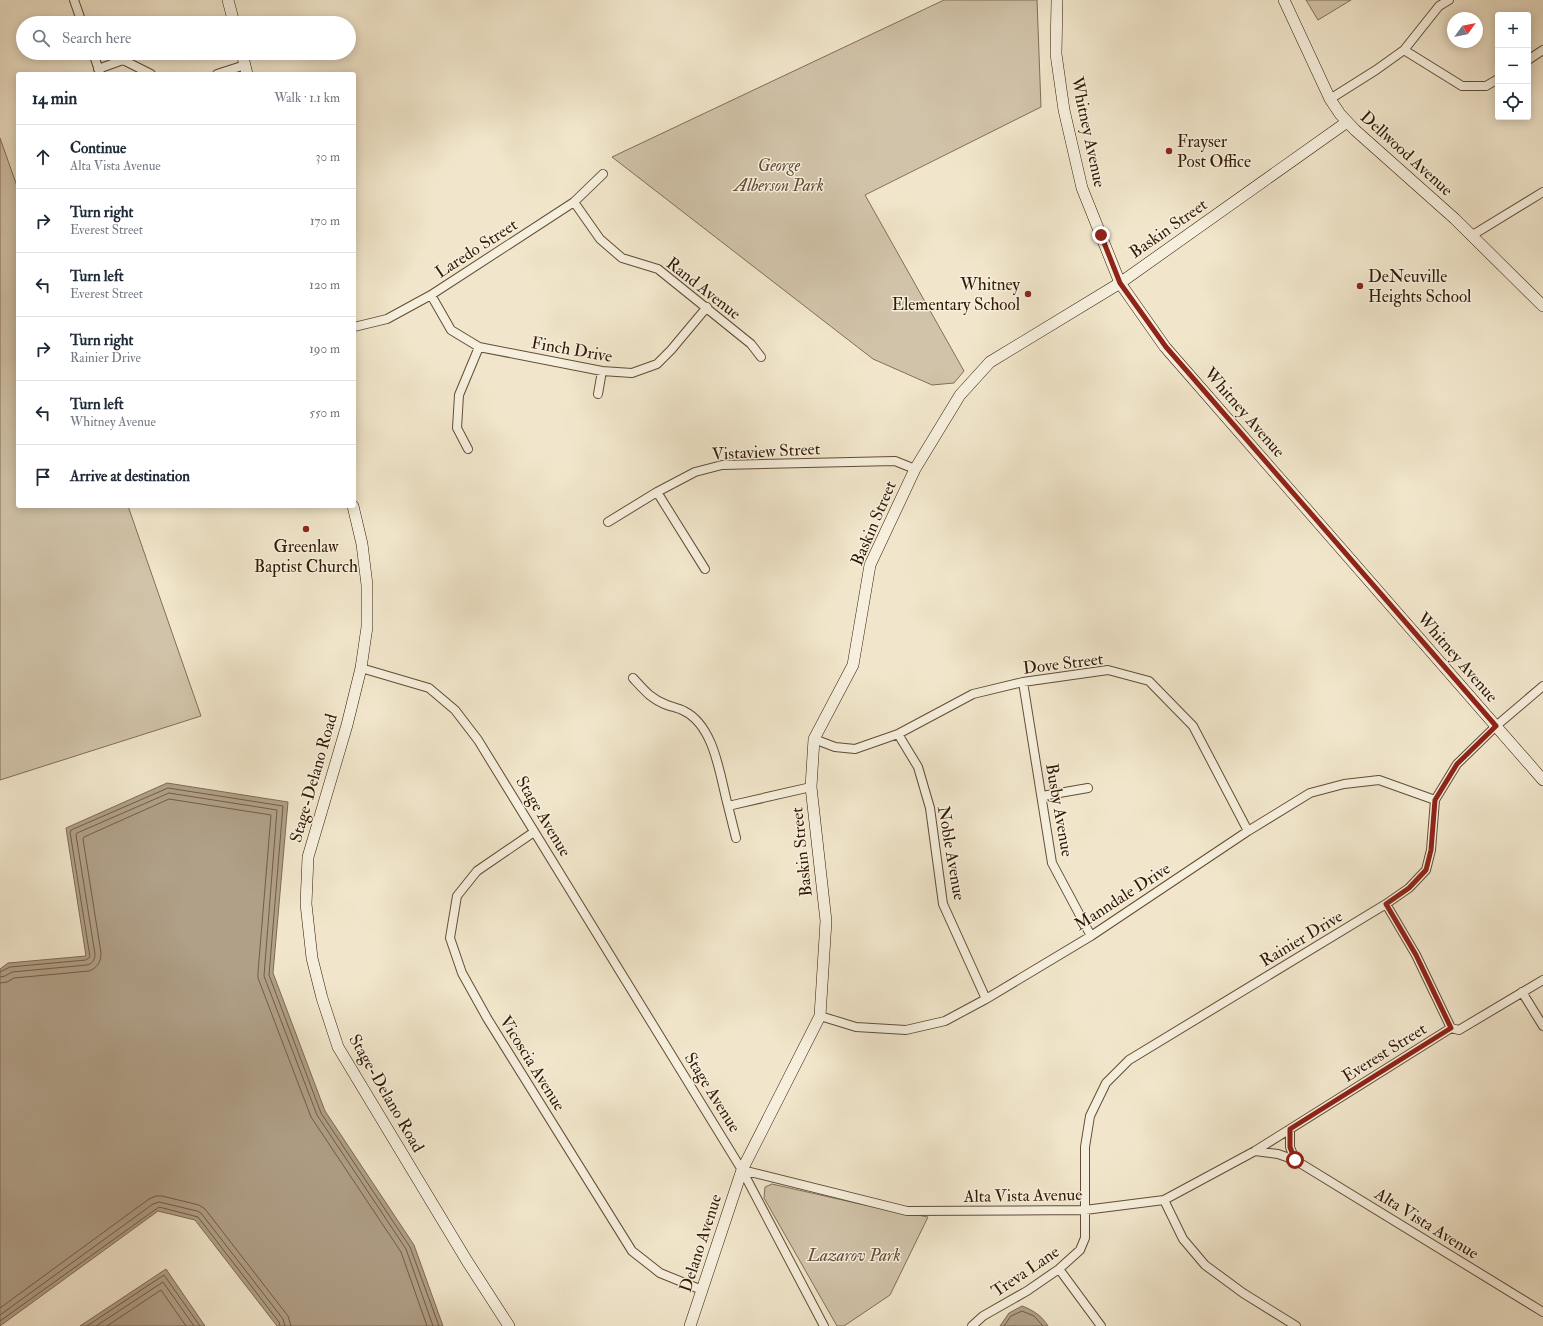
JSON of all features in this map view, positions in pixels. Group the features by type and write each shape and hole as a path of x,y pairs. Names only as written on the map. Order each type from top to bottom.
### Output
{"street":[{"path":"74,0 80,16"},
{"path":"228,0 232,16"},
{"name":"Whitney Avenue","path":"1057,0 1056,54 1064,110 1082,188 1120,283 1166,347 1543,780"},
{"name":"Dellwood Avenue","path":"1284,0 1330,98 1347,122 1455,219 1543,306"},
{"path":"1330,98 1376,70 1404,50 1439,6 1449,0"},
{"path":"1404,50 1462,86 1486,86 1495,81"},
{"path":"1531,58 1543,50"},
{"path":"95,60 99,72 123,60 147,72"},
{"path":"229,72 246,69"},
{"name":"Baskin Street","path":"742,1170 820,1016 826,921 811,787 814,739 853,665 870,565 915,469 960,395 990,362 1120,283 1347,122"},
{"name":"Laredo Street","path":"356,327 387,319 431,295 574,202 603,174"},
{"path":"1471,236 1543,192"},
{"name":"Rand Avenue","path":"574,202 600,239 622,258 658,269 751,344 761,357"},
{"name":"Finch Drive","path":"431,295 451,330 479,347 602,371 632,372 657,364 672,350 707,307"},
{"path":"468,449 457,428 459,395 479,347"},
{"path":"598,394 602,371"},
{"name":"Vistaview Street","path":"608,522 657,492 695,472 722,466 895,461 915,469"},
{"path":"657,492 705,570"},
{"path":"353,508 362,544 367,585 367,627 361,668"},
{"name":"Stage Avenue","path":"361,668 429,688 455,710 478,740 742,1170 824,1326"},
{"name":"Stage-Delano Road","path":"361,668 347,725 308,857 306,904 312,958 322,998 338,1047 463,1254 509,1326"},
{"name":"Dove Street","path":"814,739 834,747 855,749 898,734 973,694 1023,682 1108,670 1149,681 1192,726 1248,831"},
{"path":"633,678 648,695 666,705 685,711 701,724 711,743 736,838"},
{"name":"Busby Avenue","path":"1023,682 1052,863 1091,936"},
{"name":"Rainier Drive","path":"1085,1210 1085,1147 1090,1116 1106,1083 1129,1060 1386,904 1409,888 1426,870 1431,850 1435,800 1457,764 1496,726 1543,686"},
{"name":"Noble Avenue","path":"898,734 918,767 930,808 943,904 986,999"},
{"name":"Manndale Drive","path":"820,1016 856,1027 906,1030 944,1021 986,999 1091,936 1248,831 1310,793 1344,784 1379,780 1435,800"},
{"path":"728,806 811,787"},
{"path":"1042,796 1088,788"},
{"name":"Vicoscia Avenue","path":"534,832 477,871 457,896 450,938 462,973 487,1018 632,1251 660,1273 702,1290"},
{"name":"Everest Street","path":"1255,1151 1451,1028 1416,955 1386,904"},
{"path":"1451,1028 1458,1030 1543,980"},
{"path":"1522,992 1543,1026"},
{"path":"1290,1129 1290,1147 1295,1160"},
{"name":"Alta Vista Avenue","path":"742,1170 907,1211 1085,1210 1164,1200 1255,1151 1278,1154 1295,1160 1543,1312"},
{"name":"Delano Avenue","path":"690,1326 742,1170"},
{"path":"1164,1200 1183,1239 1205,1265 1243,1293 1296,1326"},
{"name":"Treva Lane","path":"972,1326 983,1316 1027,1291 1059,1269 1080,1250 1085,1238 1085,1210"},
{"path":"1059,1269 1101,1326"}],"green space":[{"name":"George Alberson Park","path":"944,0 1037,0 1041,107 865,195 964,371 954,383 932,385 873,359 612,157"},
{"path":"1306,0 1351,0 1318,20"},
{"path":"0,138 16,183 16,508 129,508 201,716 0,780"},
{"name":"Lazarov Park","path":"772,1184 860,1204 928,1217 890,1295 844,1326 837,1326 764,1198 765,1187"}],"water":[{"path":"167,783 288,802 273,973 325,1111 414,1245 443,1326 277,1326 195,1220 158,1211 0,1326 0,969 8,963 86,956 66,828"},
{"path":"166,1269 205,1326 80,1326"},
{"path":"1022,1306 1037,1314 1048,1326 1000,1326 1009,1313"}],"place":[{"name":"Frayser Post Office","path":"1169,151"},
{"name":"DeNeuville Heights School","path":"1360,286"},
{"name":"Whitney Elementary School","path":"1028,294"},
{"name":"Greenlaw Baptist Church","path":"306,529"}],"route":[{"path":"1101,235 1120,283 1166,347 1496,726 1457,764 1435,800 1431,850 1426,870 1409,888 1386,904 1416,955 1451,1028 1290,1129 1290,1147 1295,1160"}]}
